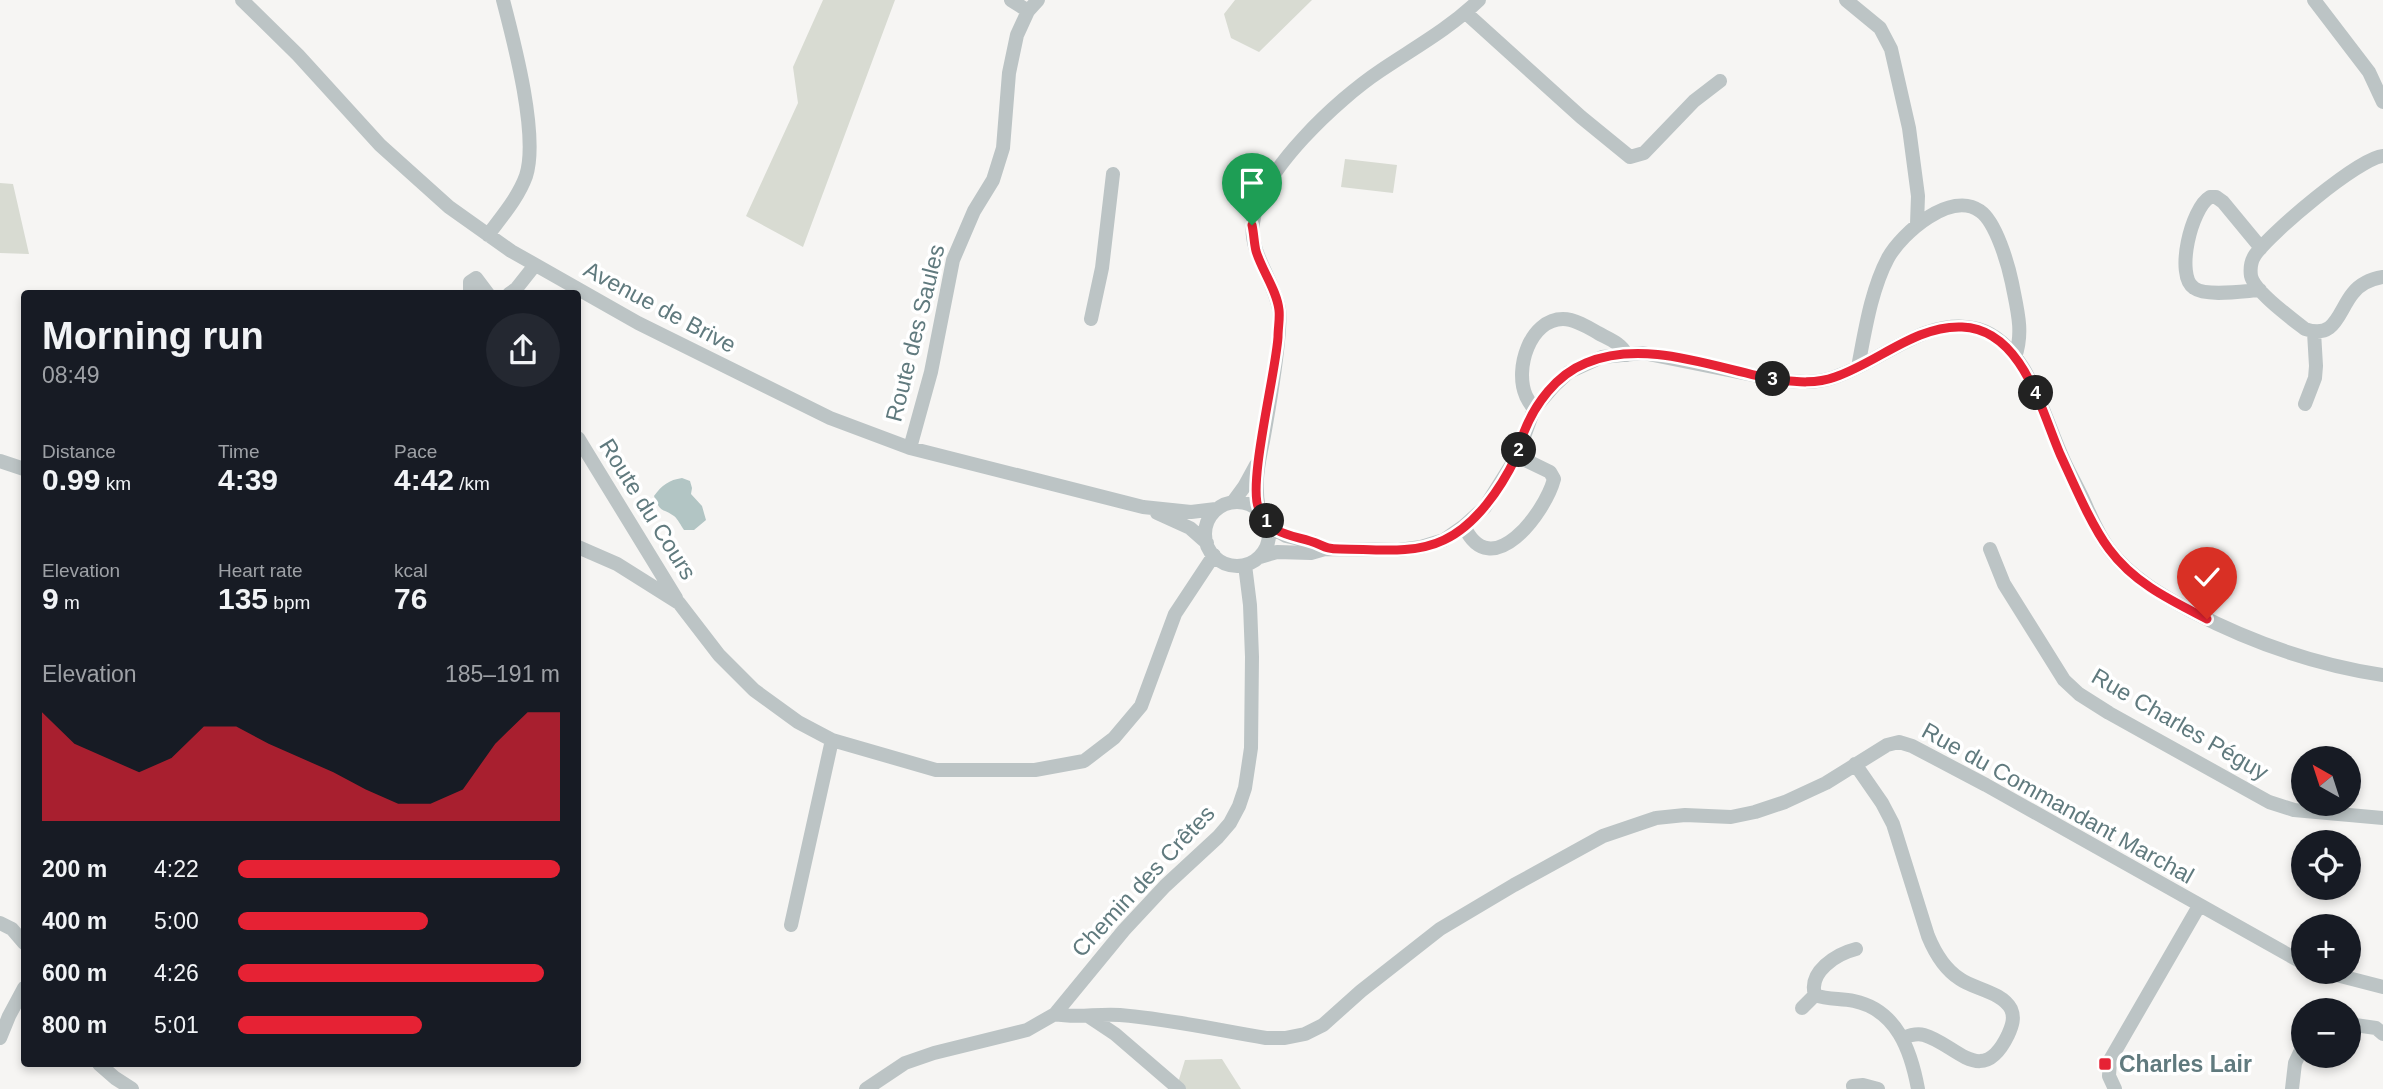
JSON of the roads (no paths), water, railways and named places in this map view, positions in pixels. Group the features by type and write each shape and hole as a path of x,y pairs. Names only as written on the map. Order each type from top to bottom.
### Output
{"street":[{"name":"Avenue de Brive","path":"242,0 298,55 380,145 449,207 535,265 579,290"},
{"path":"488,234 514,201 526,175 531,141 503,0"},
{"name":"Route des Saules","path":"910,448 931,372 954,260 974,211 993,180 1003,148 1009,73 1017,35 1033,6 1011,0"},
{"path":"1325,549 1313,542 1286,536 1269,526 1259,509 1256,496 1258,461 1273,377 1279,309 1256,250 1252,225 1258,202 1274,172 1289,153 1351,93 1378,72 1422,45 1466,13 1479,0"},
{"path":"1846,0 1880,28 1891,49 1909,128 1918,196 1917,224"},
{"path":"2314,0 2369,72 2383,102"},
{"path":"1466,13 1581,117 1630,157 1644,153 1694,101 1720,81"},
{"path":"2383,156 2370,159 2313,200 2260,248 2251,267 2253,282 2260,290 2297,323 2314,332 2331,327 2359,287 2383,277"},
{"path":"1091,319 1102,268 1113,174"},
{"path":"2260,248 2216,197 2200,206 2190,230 2185,255 2188,280 2190,286 2196,290 2260,290"},
{"path":"1858,367 1879,279 1895,247 1917,224 1947,208 1964,206 1978,208 1988,217 2010,272 2020,342 2015,357"},
{"path":"515,290 535,265"},
{"path":"470,290 470,282 476,278 485,290"},
{"name":"Avenue de Brive","path":"581,291 638,323 830,418 910,448 1143,507"},
{"path":"1534,410 1525,394 1522,375 1524,356 1542,327 1553,320 1566,319 1584,326 1623,346 1627,355"},
{"path":"1143,507 1190,528 1223,562 1234,566 1245,565 1260,556 1277,552 1311,553 1325,549 1399,550 1421,547 1444,540 1485,507 1517,456 1534,410 1569,372 1602,357 1643,353 1800,383 1836,377 1928,332 1962,327 1980,330 1999,341 2015,357 2030,380 2091,518 2108,547 2137,579 2154,591 2239,636 2318,662 2383,675"},
{"path":"2305,404 2315,378 2314,332"},
{"name":"Route du Cours","path":"581,443 679,603 719,655 754,690 798,722 832,740 936,770 1035,769 1084,761 1114,738 1141,706 1175,614 1210,550"},
{"path":"1464,526 1469,538 1477,546 1494,550 1512,542 1523,531 1550,493 1554,479 1550,471 1517,456"},
{"path":"0,461 21,468"},
{"path":"1233,502 1258,461"},
{"path":"1143,507 1191,512 1216,509 1233,502 1247,502 1259,509"},
{"path":"1210,550 1205,531 1216,509"},
{"path":"1260,556 1269,542 1269,526"},
{"name":"Route du Cours","path":"581,548 617,564 679,603"},
{"name":"Rue Charles Péguy","path":"1990,549 2004,584 2037,638 2064,680 2079,694 2269,802 2294,810 2383,818"},
{"name":"Chemin des Crêtes","path":"866,1089 905,1063 1027,1030 1055,1014 1148,904 1230,823 1245,788 1251,748 1252,657 1245,565"},
{"path":"791,925 832,740"},
{"name":"Rue du Commandant Marchal","path":"1055,1014 1073,1018 1116,1015 1142,1017 1266,1038 1305,1034 1323,1025 1361,991 1440,929 1603,836 1656,818 1685,815 1731,817 1755,812 1826,783 1887,745 1899,743 1986,785 2291,956"},
{"path":"1855,764 1893,824 1935,953 1960,980 2007,1003 2012,1012 2013,1023 2004,1043 1992,1057 1982,1062 1960,1057 1926,1036 1915,1034 1903,1038"},
{"path":"2115,1089 2109,1076 2110,1060 2199,906"},
{"path":"0,923 12,929 21,940"},
{"path":"1815,995 1814,979 1820,972 1837,957 1856,949"},
{"path":"2361,981 2383,987"},
{"path":"0,1038 21,994"},
{"path":"1815,995 1856,1001 1892,1022 1903,1038 1913,1062 1918,1089"},
{"path":"1802,1008 1815,995"},
{"path":"1088,1016 1122,1040 1179,1089"},
{"path":"2361,1026 2376,1028 2383,1034"},
{"path":"103,1067 132,1089"},
{"path":"2292,1089 2294,1068"},
{"path":"1853,1086 1863,1085 1878,1089"}],"place":[{"name":"Charles Lair","path":"2105,1064"}]}
